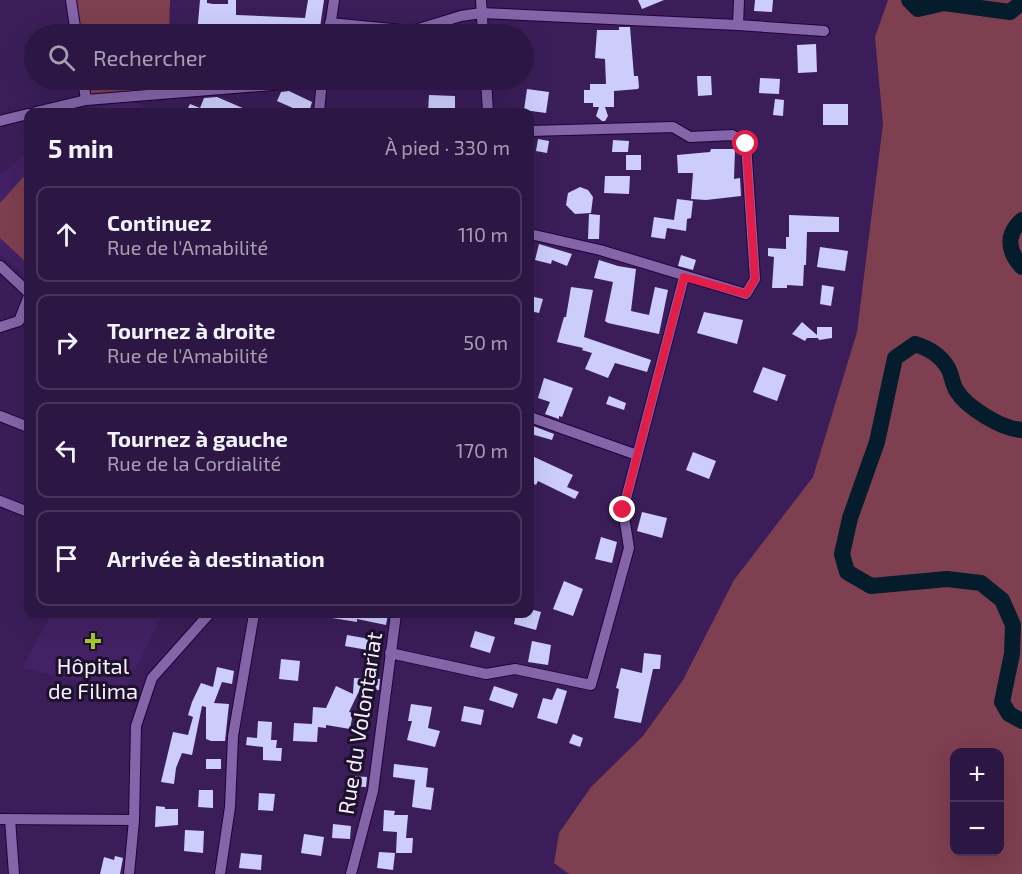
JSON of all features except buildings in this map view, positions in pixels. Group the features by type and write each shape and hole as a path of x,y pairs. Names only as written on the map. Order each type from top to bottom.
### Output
{"street":[{"path":"71,0 75,24"},
{"path":"330,24 334,0"},
{"path":"481,0 483,24"},
{"path":"738,25 739,0"},
{"path":"435,24 461,16 482,13 824,31"},
{"path":"84,90 86,100"},
{"path":"53,108 86,100 204,90"},
{"path":"319,108 321,90"},
{"path":"487,90 488,108"},
{"path":"0,121 24,115"},
{"path":"534,131 673,127 690,137 732,135 746,144 755,279 746,294 600,250 534,235"},
{"path":"0,266 24,288"},
{"path":"390,653 486,674 515,669 591,685 629,548 623,510 684,277"},
{"path":"0,327 19,321 24,308"},
{"path":"0,416 24,425"},
{"path":"534,418 637,455"},
{"path":"0,501 24,510"},
{"path":"129,874 134,820 136,726 152,678 205,618"},
{"path":"220,874 230,807 233,736 253,618"},
{"name":"Rue du Volontariat","path":"351,874 373,791 395,618"},
{"path":"14,874 5,819 134,820"}],"shaded area":[{"path":"71,0 170,0 169,24 75,24"},
{"path":"888,0 1022,0 1022,874 569,874 554,863 559,833 591,787 643,736 683,680 734,580 813,477 857,332 883,124 875,37"},
{"path":"84,90 167,90 167,94 86,100"},
{"path":"130,100 147,108 94,108"},
{"path":"24,155 24,275 0,254 0,175"},
{"path":"24,176 24,260 0,238 0,203"},
{"name":"Hôpital de Filima","path":"49,618 161,618 124,692 22,668"}],"waterway":[{"path":"909,0 918,9 944,3 1010,12 1022,2"},
{"path":"1022,220 1013,231 1010,243 1013,255 1022,267"},
{"path":"1022,430 995,422 968,404 956,390 942,360 929,350 915,344 895,358 877,442 850,518 842,554 847,572 871,586 947,579 981,583 1002,600 1013,625 1012,654 1002,702 1009,714 1022,721"}],"place":[{"name":"Hôpital de Filima","path":"93,641"}],"route":[{"path":"623,510 684,277 746,294 755,279 746,144"}]}
